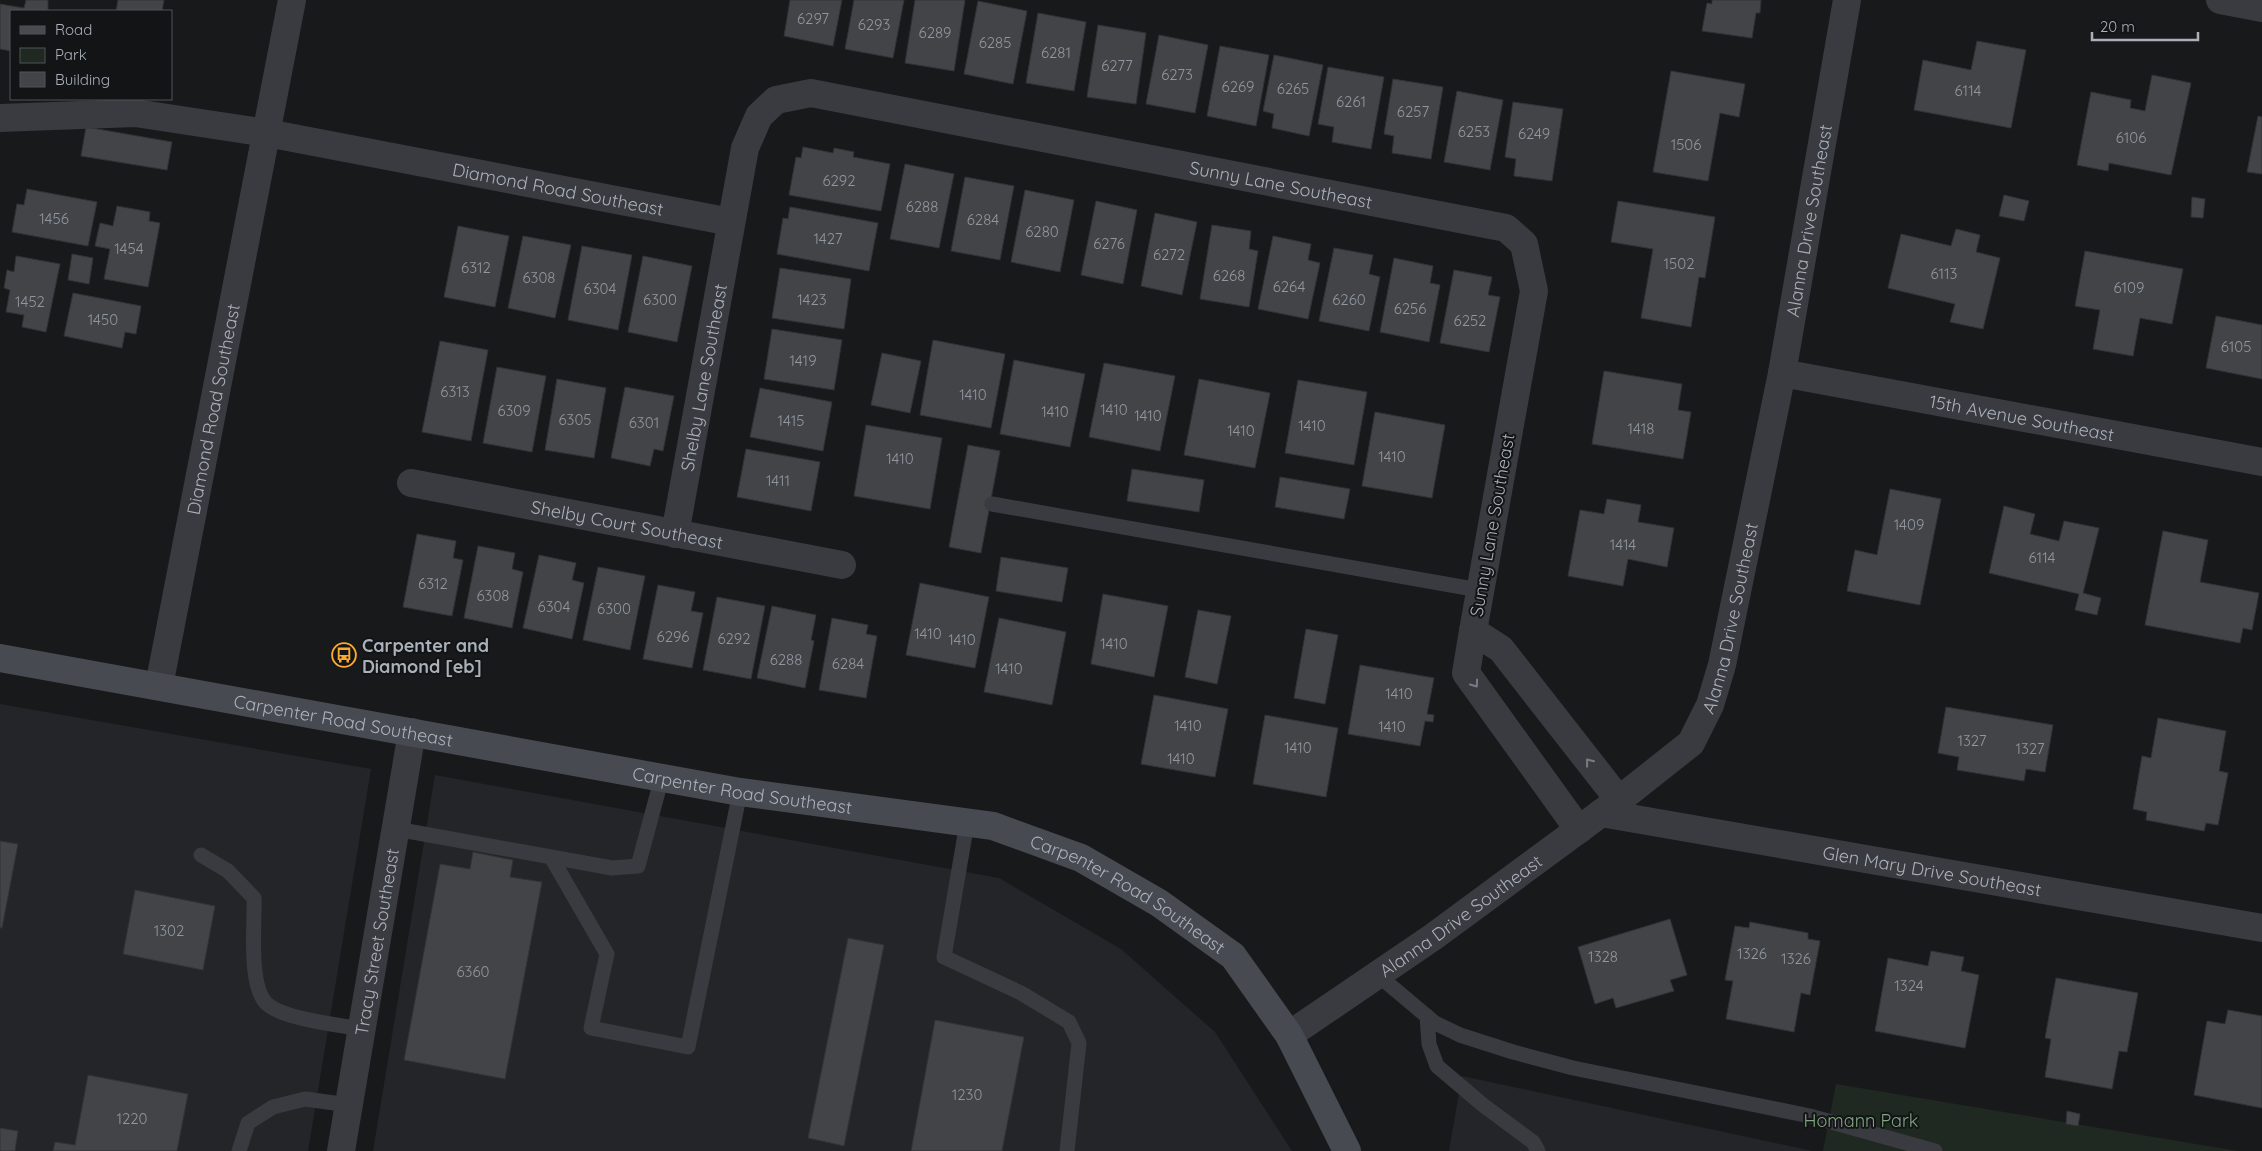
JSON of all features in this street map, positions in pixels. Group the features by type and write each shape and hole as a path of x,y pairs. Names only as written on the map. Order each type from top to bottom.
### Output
{"street":[{"name":"Diamond Road Southeast","path":"159,686 292,0"},
{"name":"Alanna Drive Southeast","path":"1289,1035 1379,976 1610,807 1691,743 1710,705 1722,665 1782,373 1847,0"},
{"path":"2220,0 2262,8"},
{"name":"Sunny Lane Southeast","path":"731,222 746,148 759,116 776,100 811,93 1506,228 1524,244 1534,291 1479,590 1466,672 1579,830"},
{"name":"Diamond Road Southeast","path":"0,118 135,113 267,132 731,222"},
{"name":"Shelby Lane Southeast","path":"675,534 731,222"},
{"name":"15th Avenue Southeast","path":"1782,373 2262,462"},
{"name":"Shelby Court Southeast","path":"411,483 842,566"},
{"name":"Sunny Lane Southeast","path":"1473,631 1501,649 1610,807"},
{"name":"Carpenter Road Southeast","path":"0,658 740,792 993,826 1081,858 1159,903 1233,956 1289,1035 1347,1151"},
{"name":"Tracy Street Southeast","path":"341,1151 412,732"},
{"name":"Glen Mary Drive Southeast","path":"1610,807 2262,928"}],"lane":[{"path":"992,504 1479,590"},
{"path":"396,828 612,868 638,866 662,777"},
{"path":"551,856 607,954 591,1028 688,1047 740,792"},
{"path":"967,823 944,957 1021,993 1068,1022 1079,1043 1067,1151"},
{"path":"201,855 228,871 254,898 256,982 266,1003 289,1015 361,1029"},
{"path":"1379,976 1435,1023 1460,1035 1547,1061 1810,1116 1935,1151"},
{"path":"1427,1016 1429,1044 1437,1066 1533,1142 1538,1151"},
{"path":"239,1151 248,1123 273,1107 305,1099 349,1105"}],"shaded area":[{"path":"0,704 371,769 308,1151 0,1151"},
{"path":"435,775 999,878 1121,949 1215,1032 1292,1151 373,1151"},
{"path":"1462,1076 1813,1151 1449,1151"}],"green space":[{"name":"Homann Park","path":"1836,1084 2238,1151 1823,1151"}],"building":[{"path":"26,0 48,0 48,10 10,10 10,51 0,49 0,4 24,8"},
{"path":"118,0 164,0 162,10 116,10"},
{"path":"790,0 842,0 833,46 784,36"},
{"path":"854,0 904,0 893,58 845,49"},
{"path":"915,0 965,0 954,71 905,63"},
{"path":"1712,0 1761,0 1760,13 1756,13 1752,38 1702,31 1707,3 1712,4"},
{"path":"978,1 1027,11 1013,84 964,74"},
{"path":"1038,13 1086,22 1074,91 1026,83"},
{"path":"1098,25 1146,33 1136,104 1087,97"},
{"path":"1159,35 1208,45 1195,113 1146,104"},
{"path":"1977,41 2026,50 2011,128 1914,110 1923,60 1971,70"},
{"path":"1220,46 1269,55 1256,126 1207,116"},
{"path":"1274,55 1323,65 1309,136 1272,128 1274,114 1263,111"},
{"path":"1328,67 1384,77 1371,149 1332,142 1334,127 1318,124"},
{"path":"1671,71 1745,84 1739,117 1720,113 1708,181 1653,172"},
{"path":"2152,75 2191,83 2171,175 2109,163 2108,171 2077,165 2091,92 2131,100 2130,108 2145,111"},
{"path":"1393,79 1443,87 1431,159 1392,153 1394,136 1384,134"},
{"path":"1457,91 1503,100 1490,170 1444,162"},
{"path":"1513,102 1563,109 1552,181 1514,176 1516,159 1505,157"},
{"path":"2258,116 2262,117 2262,174 2247,172"},
{"path":"86,127 172,142 167,170 81,156"},
{"path":"803,147 833,153 834,148 854,152 853,157 890,164 881,211 789,195 796,157 801,158"},
{"path":"905,164 954,174 939,248 890,239"},
{"path":"965,177 1014,186 1000,260 951,251"},
{"path":"27,189 97,202 88,246 12,232 17,204 24,205"},
{"path":"1025,190 1074,200 1060,272 1011,262"},
{"path":"2004,195 2029,201 2024,221 1999,216"},
{"path":"2192,197 2205,199 2203,218 2191,217"},
{"path":"1096,201 1137,210 1123,284 1081,275"},
{"path":"1618,201 1715,217 1705,278 1699,277 1691,327 1641,318 1653,249 1611,242"},
{"path":"117,206 150,212 149,221 160,223 148,287 104,279 110,249 95,246 100,223 113,226"},
{"path":"790,207 878,223 869,271 777,254 783,218 788,219"},
{"path":"1155,213 1197,222 1182,295 1141,286"},
{"path":"1212,225 1251,231 1249,249 1258,251 1249,307 1200,299"},
{"path":"458,226 509,236 495,307 444,297"},
{"path":"1956,229 1980,235 1976,252 2000,258 1983,329 1950,322 1955,304 1888,288 1901,234 1951,246"},
{"path":"523,236 571,245 555,318 508,308"},
{"path":"1273,236 1311,244 1308,260 1320,263 1308,319 1258,309"},
{"path":"582,246 632,255 618,330 568,320"},
{"path":"1334,248 1373,255 1369,274 1380,277 1369,331 1319,321"},
{"path":"2085,251 2183,269 2172,324 2140,318 2133,356 2093,349 2100,310 2075,306"},
{"path":"72,254 93,258 89,284 68,280"},
{"path":"16,256 60,264 46,332 22,327 24,315 6,312 10,290 4,288 7,270 14,272"},
{"path":"643,256 692,266 677,342 628,332"},
{"path":"1394,258 1433,266 1430,283 1440,285 1429,342 1380,332"},
{"path":"780,268 851,279 844,329 772,318"},
{"path":"1454,270 1492,277 1488,295 1500,297 1489,352 1440,343"},
{"path":"73,293 141,306 136,334 125,332 122,348 64,336"},
{"path":"2216,316 2262,325 2262,379 2206,368"},
{"path":"772,329 842,340 834,390 764,379"},
{"path":"933,340 1005,354 991,428 920,415"},
{"path":"440,341 488,350 471,441 422,432"},
{"path":"882,353 921,361 910,413 871,405"},
{"path":"1014,360 1085,374 1070,447 1000,434"},
{"path":"1104,363 1175,376 1160,451 1089,437"},
{"path":"497,367 546,376 532,452 483,443"},
{"path":"1604,371 1682,384 1678,410 1691,412 1683,459 1592,444"},
{"path":"557,379 606,388 594,458 545,450"},
{"path":"1199,379 1270,393 1255,468 1184,455"},
{"path":"1298,380 1367,392 1354,465 1285,453"},
{"path":"625,387 674,396 663,451 654,449 650,466 611,458"},
{"path":"760,388 832,402 823,451 750,437"},
{"path":"1375,412 1445,425 1432,498 1362,486"},
{"path":"866,425 942,438 930,509 854,496"},
{"path":"968,445 1000,451 981,553 949,547"},
{"path":"746,449 820,462 811,511 737,497"},
{"path":"1132,469 1204,480 1199,512 1127,501"},
{"path":"1280,477 1350,489 1344,519 1275,507"},
{"path":"1890,489 1941,499 1920,605 1847,591 1855,550 1877,555"},
{"path":"1607,499 1641,505 1638,522 1674,528 1667,567 1628,559 1623,586 1568,576 1580,510 1604,514"},
{"path":"2004,506 2035,514 2030,534 2059,541 2064,521 2099,528 2083,593 2101,598 2097,615 2075,610 2079,594 1989,573"},
{"path":"2163,531 2208,540 2200,582 2259,593 2252,630 2243,628 2240,643 2145,625"},
{"path":"417,534 456,541 453,558 463,560 452,616 403,607"},
{"path":"478,546 515,553 512,569 523,572 512,628 464,618"},
{"path":"539,555 576,563 572,580 584,583 572,639 523,628"},
{"path":"1001,557 1068,568 1062,602 996,591"},
{"path":"598,567 645,576 630,650 583,640"},
{"path":"920,583 989,597 975,668 906,655"},
{"path":"658,585 695,592 691,611 703,613 692,668 643,659"},
{"path":"1103,594 1168,606 1154,677 1091,664"},
{"path":"717,597 765,606 751,679 703,670"},
{"path":"772,606 816,615 811,640 814,641 805,688 757,678"},
{"path":"1198,610 1231,616 1217,684 1185,677"},
{"path":"832,618 868,625 866,634 877,636 866,698 819,690"},
{"path":"999,618 1066,632 1052,705 984,692"},
{"path":"1306,629 1338,635 1325,704 1294,698"},
{"path":"1360,665 1434,678 1427,714 1434,715 1433,722 1425,721 1420,746 1348,734"},
{"path":"1154,695 1228,709 1215,777 1141,764"},
{"path":"1946,707 2053,725 2045,772 2026,769 2024,781 1957,770 1959,757 1938,753"},
{"path":"1265,715 1338,728 1326,797 1253,784"},
{"path":"2158,718 2226,731 2219,771 2228,773 2218,825 2206,823 2204,831 2146,820 2147,812 2133,809 2142,756 2151,758"},
{"path":"0,841 18,844 2,928 0,928"},
{"path":"473,852 513,860 510,877 542,882 505,1079 404,1060 440,864 470,869"},
{"path":"135,890 215,906 203,970 123,954"},
{"path":"1670,919 1687,975 1670,980 1674,991 1616,1008 1613,998 1595,1004 1578,947"},
{"path":"1750,922 1808,933 1808,939 1820,941 1810,995 1801,993 1794,1032 1726,1019 1733,981 1725,980 1735,926 1749,928"},
{"path":"848,938 884,945 844,1146 808,1138"},
{"path":"1931,951 1964,957 1961,971 1979,975 1965,1048 1875,1031 1888,958 1928,966"},
{"path":"2056,978 2138,993 2127,1052 2119,1051 2112,1089 2045,1077 2051,1039 2045,1038"},
{"path":"2228,1010 2262,1016 2262,1108 2194,1095 2207,1021 2225,1024"},
{"path":"935,1020 1024,1037 1002,1151 911,1151"},
{"path":"88,1075 188,1094 177,1151 53,1151 55,1142 75,1145"},
{"path":"2067,1111 2080,1114 2078,1126 2066,1124"},
{"path":"0,1128 18,1131 15,1151 0,1151"}],"place":[{"name":"Carpenter and Diamond [eb]","path":"344,655"}]}
